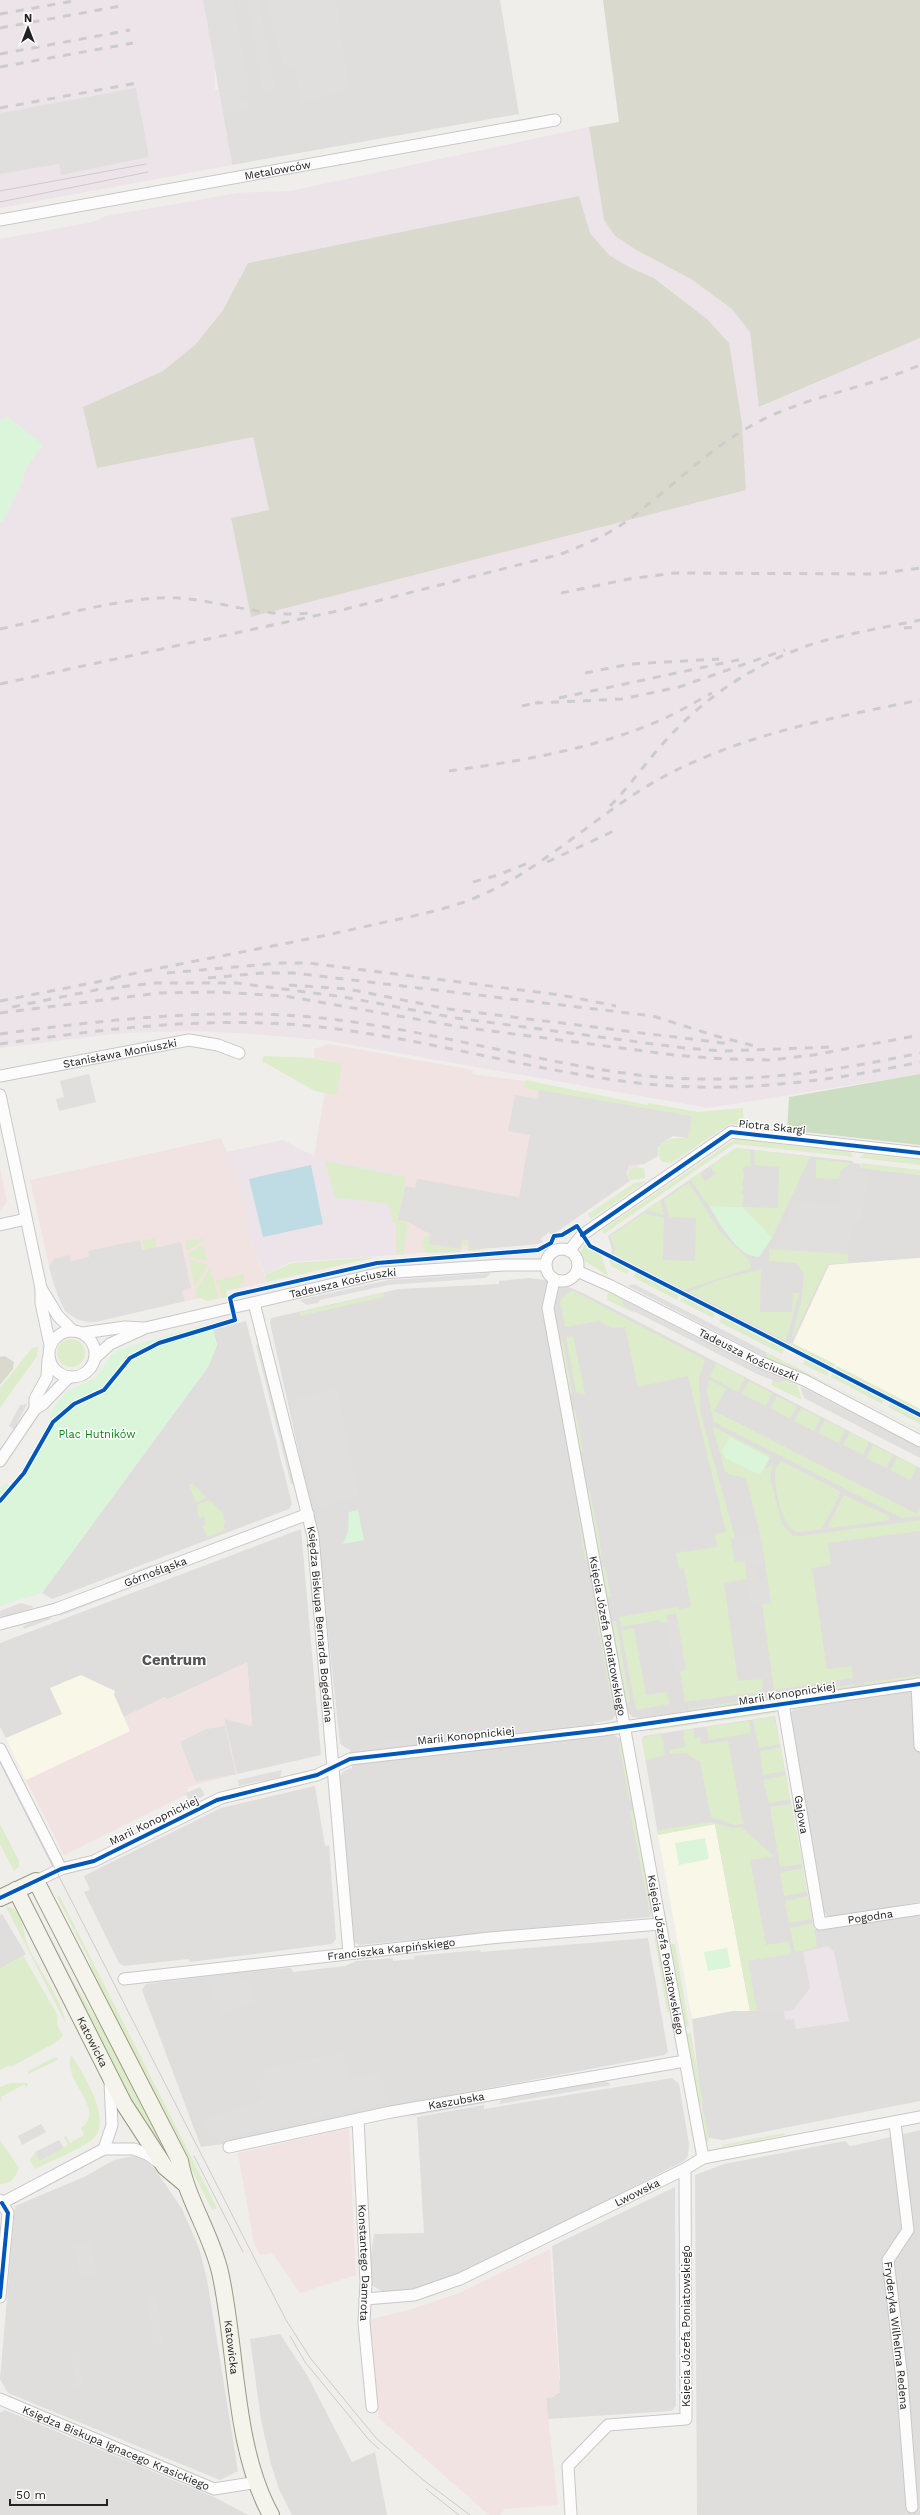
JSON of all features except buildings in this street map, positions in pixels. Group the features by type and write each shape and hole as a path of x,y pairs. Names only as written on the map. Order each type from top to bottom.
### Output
{"street":[{"name":"Metalowców","path":"0,220 555,120"},
{"name":"Stanisława Moniuszki","path":"0,1076 184,1041 208,1042 239,1053"},
{"path":"0,1095 41,1288 41,1303 50,1345 47,1376 35,1399 35,1409"},
{"name":"Piotra Skargi","path":"569,1251 582,1235 731,1132 920,1153"},
{"path":"0,1225 26,1219"},
{"path":"563,1249 569,1251 577,1259 577,1271 570,1280 554,1280 549,1276 545,1265 550,1253 563,1249"},
{"name":"Tadeusza Kościuszki","path":"95,1358 110,1344 145,1328 381,1273 504,1265 545,1265"},
{"name":"Tadeusza Kościuszki","path":"577,1271 611,1286 760,1362 804,1380 920,1441"},
{"name":"Księcia Józefa Poniatowskiego","path":"554,1280 548,1308 703,2158"},
{"path":"0,1461 35,1409 44,1404 69,1377 86,1372 95,1358 93,1345 58,1316 41,1288"},
{"name":"Księdza Biskupa Bernarda Bogedaina","path":"254,1302 308,1514 312,1536 349,1953"},
{"name":"Tadeusza Kościuszki","path":"78,1332 125,1327 145,1328"},
{"path":"50,1345 57,1336 78,1332"},
{"path":"48,1359 54,1369 69,1377"},
{"name":"Górnośląska","path":"0,1624 56,1609 308,1514"},
{"path":"919,1684 920,1746"},
{"name":"Marii Konopnickiej","path":"36,1881 61,1869 94,1861 221,1798 332,1769 350,1759 624,1727 919,1684"},
{"name":"Gajowa","path":"783,1704 820,1924"},
{"path":"0,1749 61,1869"},
{"path":"0,1898 36,1881"},
{"name":"Katowicka","path":"36,1881 180,2161 184,2183 210,2238 218,2263 244,2429 258,2482 271,2515"},
{"name":"Katowicka","path":"16,1890 128,2110 164,2167 184,2183"},
{"name":"Pogodna","path":"820,1924 920,1910"},
{"name":"Franciszka Karpińskiego","path":"124,1979 349,1953 660,1924"},
{"name":"Kaszubska","path":"229,2147 358,2119 685,2061"},
{"path":"104,2149 112,2125 109,2074"},
{"name":"Lwowska","path":"365,2299 414,2295 460,2280 685,2170 703,2158 895,2123 920,2117"},
{"name":"Konstantego Damrota","path":"358,2119 365,2299 364,2323 372,2407"},
{"name":"Fryderyka Wilhelma Redena","path":"895,2123 908,2230 888,2260 902,2379 912,2507"},
{"path":"0,2297 8,2213 1,2202 104,2149 134,2149 154,2158 164,2167"},
{"name":"Księcia Józefa Poniatowskiego","path":"571,2515 568,2466 608,2425 686,2419 685,2170"},
{"name":"Księdza Biskupa Ignacego Krasickiego","path":"0,2398 214,2489 258,2482"}],"shaded area":[{"path":"0,0 203,0 215,63 215,90 219,90 232,165 0,208"},
{"path":"203,0 500,0 519,114 232,165"},
{"path":"203,0 233,0 250,93 243,95 242,98 247,100 250,109 224,114"},
{"path":"247,0 259,0 275,90 263,92"},
{"path":"266,0 336,0 349,89 301,103 295,67 283,65"},
{"path":"603,0 920,0 920,338 759,407 750,332 732,309 691,279 638,251 615,236 604,220 589,127 619,122"},
{"path":"136,88 149,157 61,175 59,164 0,174 0,113"},
{"path":"589,127 604,220 615,236 638,251 691,279 732,309 750,332 760,407 920,338 920,1074 708,1108 330,1041 254,1034 194,1031 113,1034 0,1048 0,522 3,521 22,482 26,468 42,445 8,417 0,420 0,239 93,222 106,216 237,193 290,191","holes":["579,196 590,233 609,255 629,267 655,278 707,319 732,363 742,423 746,490 251,617 231,518 269,510 253,437 89,433 83,407 163,371 196,344 223,310 248,263"]},
{"path":"579,196 590,233 609,255 629,267 654,278 707,319 729,343 742,423 746,490 251,617 231,518 269,510 253,437 97,468 83,407 163,371 196,344 223,310 248,263"},
{"path":"329,1044 473,1070 472,1074 525,1081 524,1086 527,1089 693,1116 688,1138 674,1136 662,1142 658,1147 658,1156 630,1170 627,1175 631,1180 552,1235 549,1232 540,1239 543,1242 538,1244 395,1255 393,1222 314,1156 330,1061 314,1058 314,1049"},
{"path":"89,1074 96,1102 59,1111 56,1099 64,1097 60,1081"},
{"path":"539,1090 692,1116 688,1138 673,1136 662,1143 658,1148 658,1156 644,1164 629,1165 626,1173 630,1181 552,1235 549,1232 540,1239 543,1241 538,1244 470,1250 468,1240 462,1240 460,1249 429,1244 430,1234 408,1222 398,1220 405,1186 415,1188 417,1179 519,1197 530,1135 508,1131 515,1095 538,1099"},
{"path":"221,1138 236,1175 251,1241 267,1282 226,1291 227,1297 207,1301 200,1298 95,1322 87,1323 65,1311 53,1284 30,1180"},
{"path":"283,1140 314,1156 407,1174 393,1222 395,1255 291,1262 265,1275 251,1241 236,1175 226,1152"},
{"path":"736,1148 853,1161 852,1167 920,1175 920,1258 829,1265 793,1343 789,1346 611,1254 612,1249 608,1236"},
{"path":"852,1163 860,1164 860,1171 868,1172 861,1222 852,1221 847,1254 772,1249 795,1201 839,1204 841,1200 841,1172"},
{"path":"0,1168 7,1202 0,1210"},
{"path":"140,1240 142,1250 181,1242 191,1288 182,1291 185,1301 95,1322 78,1320 65,1311 58,1296 49,1267 54,1259 70,1255 71,1261 89,1257 88,1251"},
{"path":"920,1258 920,1409 793,1343 829,1265"},
{"path":"491,1273 485,1278 388,1285 320,1300 318,1303 307,1305 299,1300 389,1280"},
{"path":"529,1278 554,1281 585,1294 920,1468 920,1902 838,1917 827,1916 823,1910 789,1714 793,1710 812,1706 810,1693 640,1718 632,1717 628,1711 617,1713 612,1720 594,1723 596,1736 612,1734 622,1740 652,1910 650,1917 359,1945 352,1941 339,1777 344,1771 352,1768 350,1750 340,1744 318,1538 270,1323 271,1318 399,1289 499,1284 499,1281"},
{"path":"634,1284 766,1352 767,1358 628,1286"},
{"path":"621,1298 755,1367 786,1380 780,1383 757,1374 624,1306"},
{"path":"246,1321 292,1504 289,1509 52,1599 42,1593 208,1367 217,1345 213,1330"},
{"path":"260,1344 295,1483 291,1484 256,1345"},
{"path":"5,1356 14,1362 13,1369 0,1385 0,1357"},
{"path":"800,1386 920,1448 920,1458 804,1398"},
{"path":"337,1389 359,1495 317,1508 290,1399"},
{"path":"27,1404 14,1429 9,1426 20,1405"},
{"path":"301,1529 321,1755 237,1774 224,1718 252,1726 247,1663 166,1700 165,1697 124,1717 114,1695 6,1738 0,1727 0,1643"},
{"path":"760,1533 765,1563 755,1565 757,1577 767,1576 771,1603 751,1605 745,1561 735,1562 731,1539"},
{"path":"151,1565 152,1569 106,1586 105,1583"},
{"path":"115,1590 116,1594 60,1616 58,1612"},
{"path":"21,1603 34,1607 5,1619 0,1616 0,1611"},
{"path":"49,1615 51,1619 24,1629 23,1626"},
{"path":"677,1620 686,1670 675,1672 666,1622"},
{"path":"247,1662 252,1726 224,1719 237,1774 188,1787 188,1794 64,1855 26,1780 130,1731 124,1717 165,1697 167,1700"},
{"path":"81,1675 115,1691 114,1695 130,1731 26,1780 6,1738 62,1714 50,1688"},
{"path":"775,1716 814,1929 920,1913 920,2101 723,2140 715,2139 705,2137 692,2019 732,2011 750,2011 714,1824 658,1835 642,1739 644,1736"},
{"path":"225,1726 236,1774 196,1782 180,1742 206,1729"},
{"path":"565,1726 565,1732 471,1742 470,1737"},
{"path":"450,1735 447,1744 357,1754 359,1745"},
{"path":"282,1770 280,1777 239,1786 238,1780"},
{"path":"315,1786 325,1846 329,1845 336,1939 332,1944 190,1962 189,1959 124,1966 119,1963 84,1892 90,1890 84,1876 221,1808"},
{"path":"200,1787 205,1795 190,1803 186,1793"},
{"path":"715,1824 750,2011 732,2011 692,2019 658,1835"},
{"path":"2,1914 26,1954 0,1969 0,1915"},
{"path":"648,1938 668,2052 664,2055 372,2110 231,2143 201,2147 142,1990 146,1984 249,1971 291,1968 293,1972 345,1966 356,1961 393,1958 393,1961 414,1959 414,1956 480,1950 481,1952"},
{"path":"828,1946 834,1952 849,2021 796,2029 794,2019 785,2020 784,2011 793,2010 810,1988 803,1952"},
{"path":"803,1952 810,1988 793,2010 757,2011 748,1961"},
{"path":"236,1974 237,1980 248,1978 256,2001 223,2014 205,1978"},
{"path":"343,2052 349,2078 380,2072 387,2102 221,2139 212,2138 200,2120 262,2100 256,2079 265,2077 262,2069"},
{"path":"672,2078 679,2084 689,2144 688,2156 684,2161 459,2276 406,2292 385,2293 370,2284 368,2275 374,2234 424,2233 417,2117 484,2105 484,2109"},
{"path":"606,2081 611,2085 499,2104 502,2099"},
{"path":"481,2101 485,2103 413,2116 412,2113"},
{"path":"41,2124 46,2132 22,2145 18,2136"},
{"path":"349,2128 356,2275 300,2293 272,2253 260,2255 254,2244 238,2153"},
{"path":"920,2130 920,2515 697,2515 695,2175 724,2164 845,2141 850,2146"},
{"path":"59,2140 64,2148 40,2161 35,2152"},
{"path":"138,2155 155,2169 182,2209 199,2248 207,2279 238,2471 220,2480 8,2393 0,2379 15,2206 84,2177 114,2160"},
{"path":"675,2187 676,2406 671,2411 548,2419 546,2398 554,2397 560,2379 552,2246"},
{"path":"91,2241 96,2274 80,2276 75,2245"},
{"path":"550,2249 560,2393 546,2399 558,2505 505,2509 500,2515 489,2515 379,2418 368,2320 412,2309 459,2293"},
{"path":"156,2295 163,2345 154,2347 147,2296"},
{"path":"280,2334 307,2375 352,2462 375,2452 387,2515 292,2515 279,2489 271,2464 261,2420 250,2339"},
{"path":"72,2352 80,2355 82,2383 80,2388 76,2388"},
{"path":"5,2410 216,2498 248,2515 0,2515 0,2413"}],"green space":[{"path":"8,417 43,445 26,468 22,482 3,521 0,522 0,420"},
{"path":"264,1056 313,1058 342,1064 336,1095 315,1091 262,1061"},
{"path":"920,1074 920,1145 787,1130 789,1097"},
{"path":"526,1080 647,1105 648,1103 698,1112 743,1108 744,1125 730,1124 671,1163 662,1162 659,1155 661,1145 670,1139 688,1138 692,1116 528,1089 524,1086"},
{"path":"735,1139 851,1152 853,1157 734,1144 604,1234 602,1230"},
{"path":"736,1148 750,1150 751,1166 745,1166 743,1169 744,1175 742,1187 744,1187 741,1192 744,1196 742,1205 744,1207 778,1208 779,1167 755,1165 754,1150 810,1157 772,1238 743,1207 709,1206 690,1179 700,1172 705,1181 716,1174 710,1166"},
{"path":"864,1154 920,1160 920,1165 860,1158"},
{"path":"816,1159 851,1163 840,1172 839,1179 816,1178"},
{"path":"325,1161 406,1177 398,1220 408,1223 403,1255 397,1254 396,1222 393,1222 391,1209 386,1203 335,1198"},
{"path":"861,1163 920,1170 920,1175 860,1168"},
{"path":"636,1167 644,1168 645,1178 631,1180 628,1175 630,1170"},
{"path":"647,1181 591,1219 588,1214 634,1183"},
{"path":"689,1183 721,1233 749,1260 751,1268 684,1290 613,1254 615,1249 610,1236 644,1213 664,1218 663,1260 695,1261 696,1218 670,1217 664,1199"},
{"path":"660,1200 664,1215 645,1210"},
{"path":"709,1206 743,1207 772,1238 759,1257 751,1256 737,1246"},
{"path":"430,1234 459,1249 462,1240 469,1241 470,1250 495,1250 468,1251 467,1245 462,1245 461,1252 428,1253 424,1249 423,1238"},
{"path":"154,1238 157,1248 144,1250 142,1240"},
{"path":"202,1238 203,1241 187,1251 185,1241"},
{"path":"585,1243 601,1254 608,1276 583,1260 581,1252"},
{"path":"203,1245 207,1261 188,1256 187,1254"},
{"path":"769,1249 848,1254 848,1263 828,1264 791,1341 801,1303 804,1274 797,1263 769,1261"},
{"path":"376,1257 267,1282 265,1275 292,1263"},
{"path":"608,1258 629,1269 627,1274 611,1266"},
{"path":"189,1259 208,1265 195,1287"},
{"path":"210,1268 219,1298 207,1301 201,1298 196,1298 195,1292"},
{"path":"761,1269 760,1312 792,1312 793,1293 799,1293 786,1341 689,1292 722,1279"},
{"path":"636,1272 679,1295 677,1300 633,1277"},
{"path":"244,1274 244,1280 238,1288 226,1291 227,1297 223,1298 216,1281"},
{"path":"572,1290 705,1360 699,1379 700,1411 735,1538 731,1539 735,1562 745,1561 747,1579 724,1583 738,1681 762,1679 763,1687 759,1692 685,1702 680,1672 686,1670 676,1613 666,1615 668,1622 661,1623 660,1620 621,1627 619,1617 677,1607 678,1610 691,1607 684,1568 679,1569 676,1553 717,1547 715,1534 726,1532 688,1376 638,1387 625,1327 612,1328 599,1321 565,1327 560,1301"},
{"path":"608,1292 621,1298 624,1306 633,1310 634,1313 607,1300"},
{"path":"384,1293 384,1297 300,1316 300,1312"},
{"path":"683,1296 716,1313 713,1318 680,1301"},
{"path":"722,1317 784,1349 782,1354 719,1322"},
{"name":"Plac Hutników","path":"199,1326 213,1330 217,1345 208,1367 42,1593 0,1606 0,1488 6,1483 16,1489 42,1446 53,1408 66,1392 96,1378 111,1355 118,1350"},
{"path":"573,1336 585,1394 582,1395 576,1392 566,1337"},
{"path":"71,1339 81,1343 85,1353 81,1363 71,1367 61,1363 57,1353 61,1343"},
{"path":"563,1341 572,1393 570,1394 560,1342"},
{"path":"790,1342 835,1364 833,1368 789,1347"},
{"path":"38,1347 37,1356 0,1408 0,1388 32,1348"},
{"path":"766,1352 920,1431 818,1379 767,1358"},
{"path":"805,1359 830,1370 827,1376 803,1364"},
{"path":"716,1363 745,1378 738,1392 710,1377"},
{"path":"837,1366 920,1409 920,1413 835,1369"},
{"path":"833,1372 884,1399 882,1404 831,1377"},
{"path":"709,1379 726,1389 714,1411 917,1514 920,1508 920,1516 902,1518 714,1422 707,1392"},
{"path":"773,1380 780,1383 786,1380 797,1385 802,1400 771,1385"},
{"path":"749,1381 772,1393 766,1406 742,1394"},
{"path":"777,1396 797,1406 790,1419 770,1408"},
{"path":"891,1402 920,1417 920,1424 888,1407"},
{"path":"801,1408 821,1418 814,1431 794,1421"},
{"path":"575,1409 583,1452 580,1453 573,1410"},
{"path":"825,1420 845,1430 838,1443 818,1433"},
{"path":"712,1426 771,1456 770,1458 730,1437 760,1475 765,1467 768,1468 773,1461 770,1477 782,1524 792,1535 800,1536 920,1520 920,1531 828,1543 831,1565 812,1568 827,1669 851,1666 853,1678 774,1690 762,1604 771,1603 760,1533 746,1478 728,1474 725,1470"},
{"path":"850,1432 869,1442 863,1455 843,1445"},
{"path":"730,1437 770,1458 760,1475 725,1458 722,1451"},
{"path":"873,1445 893,1455 886,1468 866,1458"},
{"path":"897,1457 917,1467 910,1480 890,1470"},
{"path":"781,1461 841,1492 822,1529 798,1532 792,1529 787,1523 779,1504 775,1482 776,1466"},
{"path":"192,1483 207,1498 196,1502 189,1485"},
{"path":"590,1491 602,1555 599,1556 587,1492"},
{"path":"844,1495 889,1516 890,1518 887,1521 830,1528 828,1526"},
{"path":"574,1496 587,1560 585,1560"},
{"path":"209,1500 222,1512 226,1523 223,1524 225,1530 207,1537 202,1526 206,1524 204,1516 199,1518 197,1505"},
{"path":"358,1510 364,1540 343,1544 348,1532 349,1512"},
{"path":"602,1567 605,1567 611,1596 608,1597"},
{"path":"595,1612 597,1612 613,1704 612,1704"},
{"path":"612,1621 616,1621 630,1702 627,1703"},
{"path":"634,1628 646,1695 667,1692 669,1704 636,1710 621,1630"},
{"path":"920,1675 920,1677 864,1685 864,1683"},
{"path":"855,1684 855,1686 778,1696"},
{"path":"765,1697 766,1699 689,1710 689,1709"},
{"path":"776,1711 776,1713 705,1723 704,1721"},
{"path":"774,1717 780,1744 759,1748 753,1720"},
{"path":"749,1721 751,1733 709,1740 706,1727"},
{"path":"698,1722 698,1724 649,1731 649,1729"},
{"path":"693,1729 695,1738 700,1737 701,1744 728,1741 743,1824 734,1825 711,1817 700,1762 686,1753 670,1754 669,1750 685,1747 683,1731"},
{"path":"660,1734 662,1736 665,1755 646,1760 642,1738"},
{"path":"621,1742 631,1800 629,1801 619,1743"},
{"path":"781,1747 785,1771 763,1775 760,1751"},
{"path":"786,1775 790,1799 769,1803 763,1780"},
{"path":"791,1804 803,1864 780,1867 770,1807"},
{"path":"633,1810 651,1909 650,1914 630,1811"},
{"path":"711,1822 733,1828 741,1827 774,1856 750,1860 766,1945 789,1941 791,1954 749,1961 757,2011 750,2011 715,1824 658,1835 658,1830"},
{"path":"0,1824 19,1861 19,1866 14,1871 0,1844"},
{"path":"705,1838 709,1859 679,1865 675,1843"},
{"path":"803,1868 807,1892 784,1896 780,1873"},
{"path":"59,1895 217,2208 212,2210 92,1973 90,1962 57,1897"},
{"path":"808,1896 812,1919 789,1923 785,1901"},
{"path":"6,1907 12,1908 19,1916 28,1946 60,2005 66,2024"},
{"path":"35,1907 73,1981 121,2060 173,2166 130,2100"},
{"path":"813,1923 817,1945 815,1948 795,1952 790,1928"},
{"path":"654,1935 657,1940 669,2012 667,2012"},
{"path":"670,1944 675,1944 689,2027 685,2027"},
{"path":"727,1948 731,1967 708,1971 704,1952"},
{"path":"23,1955 58,2016 57,2024 63,2036 53,2044 11,2067 9,2065 0,2070 0,1969"},
{"path":"691,2033 703,2104 699,2105 686,2034"},
{"path":"71,2055 94,2095 100,2118 99,2128 95,2137 91,2141 35,2169 30,2161 35,2152 41,2161 68,2145 64,2137 66,2136 70,2143 84,2135 81,2128 87,2122 89,2108 73,2078 70,2065"},
{"path":"55,2057 58,2059 56,2061 28,2074 28,2071"},
{"path":"11,2083 27,2083 28,2085 26,2087 25,2084 1,2097 2,2100 0,2101 0,2087"},
{"path":"704,2112 709,2142 706,2143 700,2113"},
{"path":"784,2133 785,2135 722,2147 722,2145"},
{"path":"0,2140 19,2168 10,2182 0,2184"}],"water":[{"path":"311,1165 323,1224 263,1237 249,1179"}],"tram line":[{"path":"0,191 146,164"},
{"path":"0,202 148,172"},
{"path":"0,1761 286,2320 311,2359 376,2438 422,2479 470,2515"},
{"path":"194,2156 243,2252"},
{"path":"290,2336 305,2362 369,2440 379,2449"},
{"path":"426,2489 459,2515"}],"railway":[{"path":"0,14 79,0"},
{"path":"0,28 126,5"},
{"path":"0,54 130,30"},
{"path":"0,67 133,43"},
{"path":"0,108 137,83"},
{"path":"0,684 342,610 561,554 592,541 621,525 715,449 749,427 790,408 877,381 920,365"},
{"path":"561,593 629,579 675,573 876,574 920,568"},
{"path":"0,629 90,608 136,600 159,598 195,600 276,613 308,613"},
{"path":"610,806 661,745 684,721 701,706 757,668 798,649 819,642 920,620"},
{"path":"904,628 920,627"},
{"path":"535,703 622,699 679,687 785,650"},
{"path":"559,698 747,658"},
{"path":"585,673 630,664 719,659"},
{"path":"449,771 557,753 610,739 661,720 712,693"},
{"path":"113,978 340,932 425,913 464,902 502,885 526,871 549,856 616,806 663,777 693,762 756,738 788,729 920,700"},
{"path":"522,706 539,702"},
{"path":"547,862 618,829"},
{"path":"473,882 498,875 533,861"},
{"path":"167,973 280,963 309,963 561,995 616,1006"},
{"path":"208,978 262,973 294,973 653,1016 716,1036 755,1046"},
{"path":"0,1001 117,978"},
{"path":"12,1007 101,989 156,983 237,983 344,997 456,1018 684,1048 723,1051 832,1047"},
{"path":"289,985 348,989 448,1009 731,1044"},
{"path":"0,1013 159,993 217,992 285,996 461,1027 674,1055 725,1059 771,1060 813,1055 920,1035"},
{"path":"0,1034 78,1024 156,1017 233,1014 311,1017 393,1028 597,1069 638,1075 709,1079 780,1076 815,1072 920,1053"},
{"path":"0,1044 116,1029 194,1023 272,1023 352,1031 434,1045 597,1077 638,1083 709,1087 780,1084 815,1080 920,1062"}],"cycle path":[{"path":"582,1235 731,1132 920,1153"},
{"path":"0,1501 24,1473 53,1422 74,1404 104,1390 130,1358 159,1343 235,1320 230,1298 235,1295 377,1263 538,1250 551,1243 554,1236 562,1235 577,1226 590,1246 920,1415"},
{"path":"0,1898 61,1869 94,1861 217,1800 317,1775 350,1759 603,1730 920,1684"},
{"path":"0,2297 8,2213 2,2203"}],"district":[{"name":"Centrum","path":"174,1660"}]}
